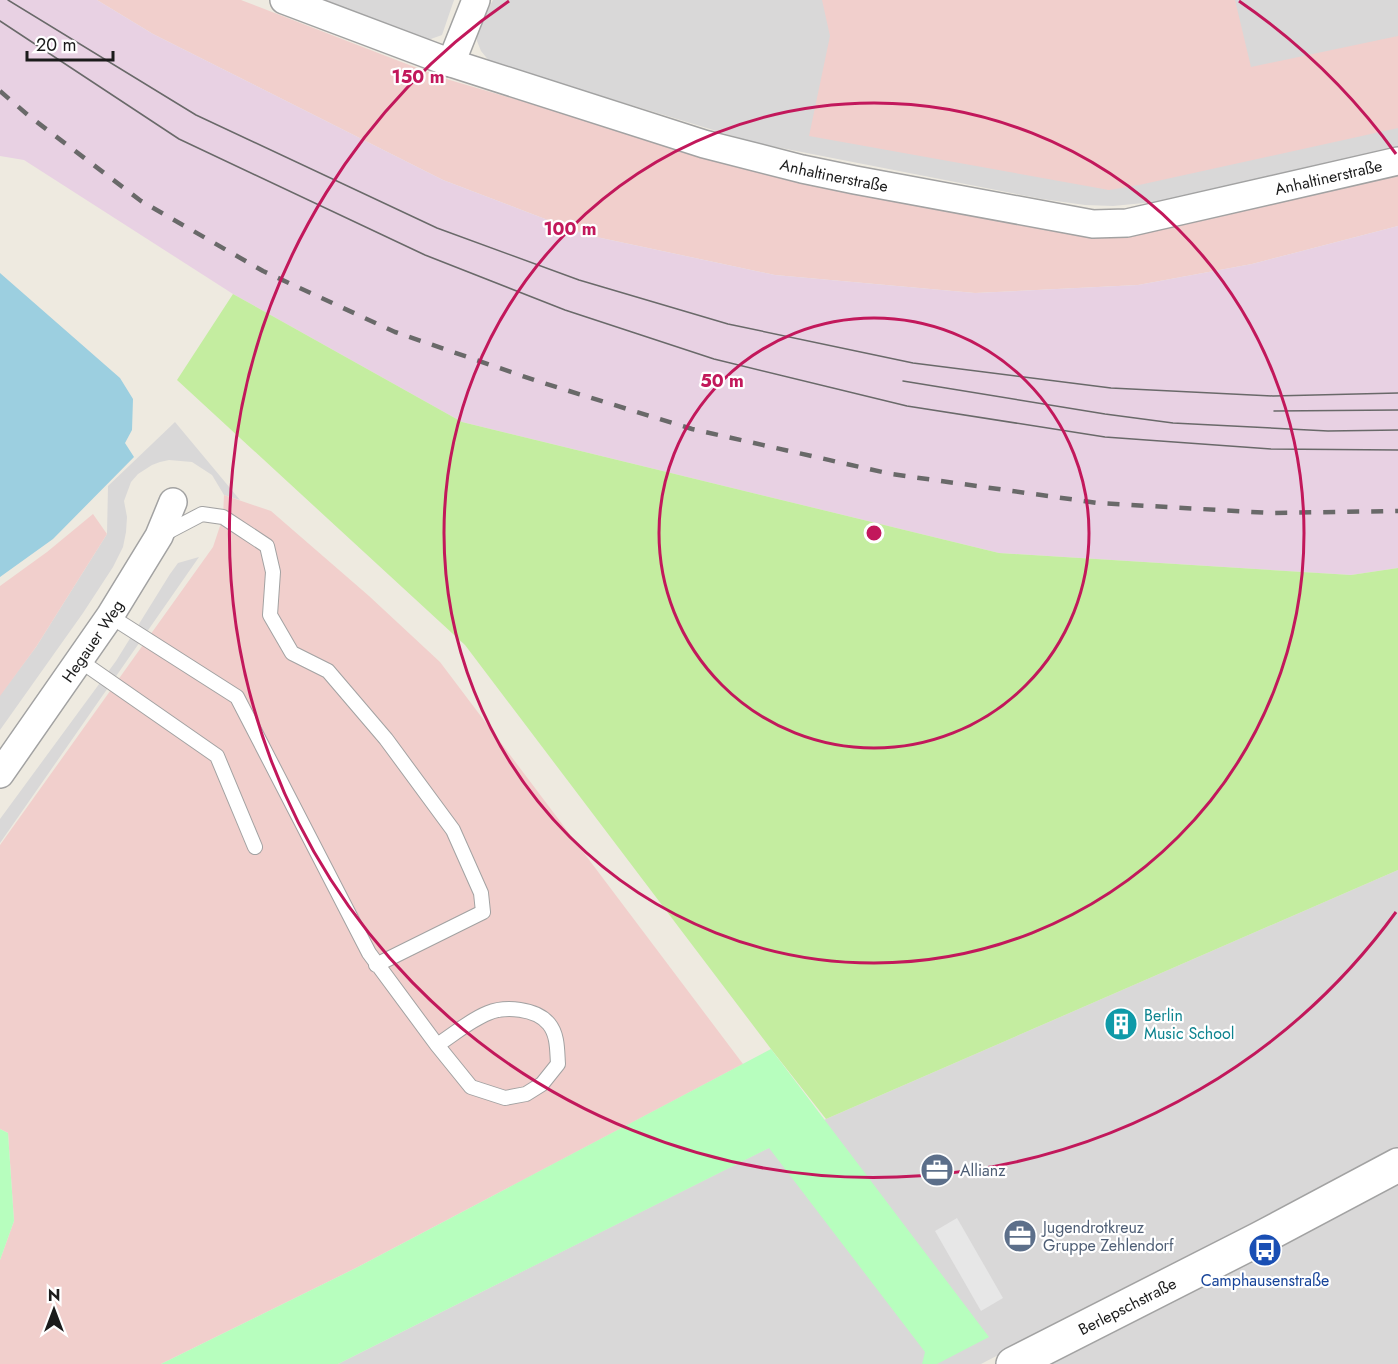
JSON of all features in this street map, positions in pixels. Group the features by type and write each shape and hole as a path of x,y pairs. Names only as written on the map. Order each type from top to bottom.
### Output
{"street":[{"name":"Anhaltinerstraße","path":"284,0 451,63 704,144 802,170 1093,224 1127,223 1398,161"},
{"path":"451,63 476,0"},
{"name":"Hegauer Weg","path":"0,774 110,616 159,537 173,502"},
{"name":"Berlepschstraße","path":"1013,1364 1259,1239 1398,1165"}],"lane":[{"path":"159,537 202,514 223,517 267,546 273,572 270,615 292,653 328,671 386,739 453,830 481,893 483,912 376,965"},
{"path":"110,616 237,697 376,965 436,1045 471,1087 505,1098 526,1094 542,1084 558,1064 556,1039 548,1023 533,1014 512,1008 488,1013 436,1045"},
{"path":"79,660 218,756 255,847"}],"shaded area":[{"path":"0,0 97,0 153,34 443,180 587,235 775,275 975,293 1138,285 1252,264 1398,226 1398,568 1351,575 999,553 462,422 233,294 24,160 0,156"},
{"path":"97,0 241,0 443,78 801,183 1046,229 1115,237 1398,176 1398,226 1252,264 1138,285 975,293 775,275 587,235 443,180 153,34"},
{"path":"321,0 454,0 442,35 428,40"},
{"path":"493,0 1398,0 1398,149 1154,202 1113,206 1042,199 756,143 490,62 481,51 477,41 477,30"},
{"path":"822,0 1235,0 1251,67 1398,36 1398,128 1109,190 809,136 830,36"},
{"path":"175,422 240,500 224,495 212,475 192,462 169,460 160,462 138,474 131,482 124,501 127,517 126,532 123,547 113,567 0,730 0,695 36,647 107,534 108,486"},
{"path":"224,495 271,511 369,596 440,662 743,1064 356,1268 161,1364 0,1364 0,1260 14,1221 8,1133 0,1129 0,845 213,547 223,517"},
{"path":"93,514 107,534 36,647 0,696 0,586 47,552"},
{"path":"199,557 0,843 0,819 116,661 170,574 178,563"},
{"path":"1398,870 1398,1148 981,1364 338,1364 826,1119"},
{"path":"1398,1177 1398,1364 1035,1364"},
{"path":"957,1218 1003,1298 981,1311 935,1231"}],"green space":[{"path":"233,294 462,422 999,553 1351,575 1398,568 1398,870 826,1119 465,645 177,380"},
{"path":"771,1049 989,1337 937,1364 922,1364 925,1352 769,1148 338,1364 161,1364 356,1268"},
{"path":"0,1129 8,1133 14,1221 0,1260"}],"water":[{"path":"0,273 120,378 133,399 132,430 125,443 134,457 53,539 0,577"}],"tram line":[{"path":"8,0 196,115 437,228 579,280 728,324 913,363 1111,388 1273,396 1398,393"},
{"path":"0,21 179,139 425,255 565,310 714,359 907,406 1105,437 1271,449 1398,450"},
{"path":"903,381 1173,423 1328,431 1398,430"},
{"path":"1274,411 1398,410"}],"railway":[{"path":"0,91 29,116 141,201 263,271 395,332 540,382 692,429 891,474 1098,503 1270,513 1398,511"}],"place":[{"name":"Berlin Music School","path":"1121,1024"},
{"name":"Allianz","path":"937,1170"},
{"name":"Jugendrotkreuz Gruppe Zehlendorf","path":"1020,1236"},
{"name":"Camphausenstraße","path":"1265,1250"}]}
